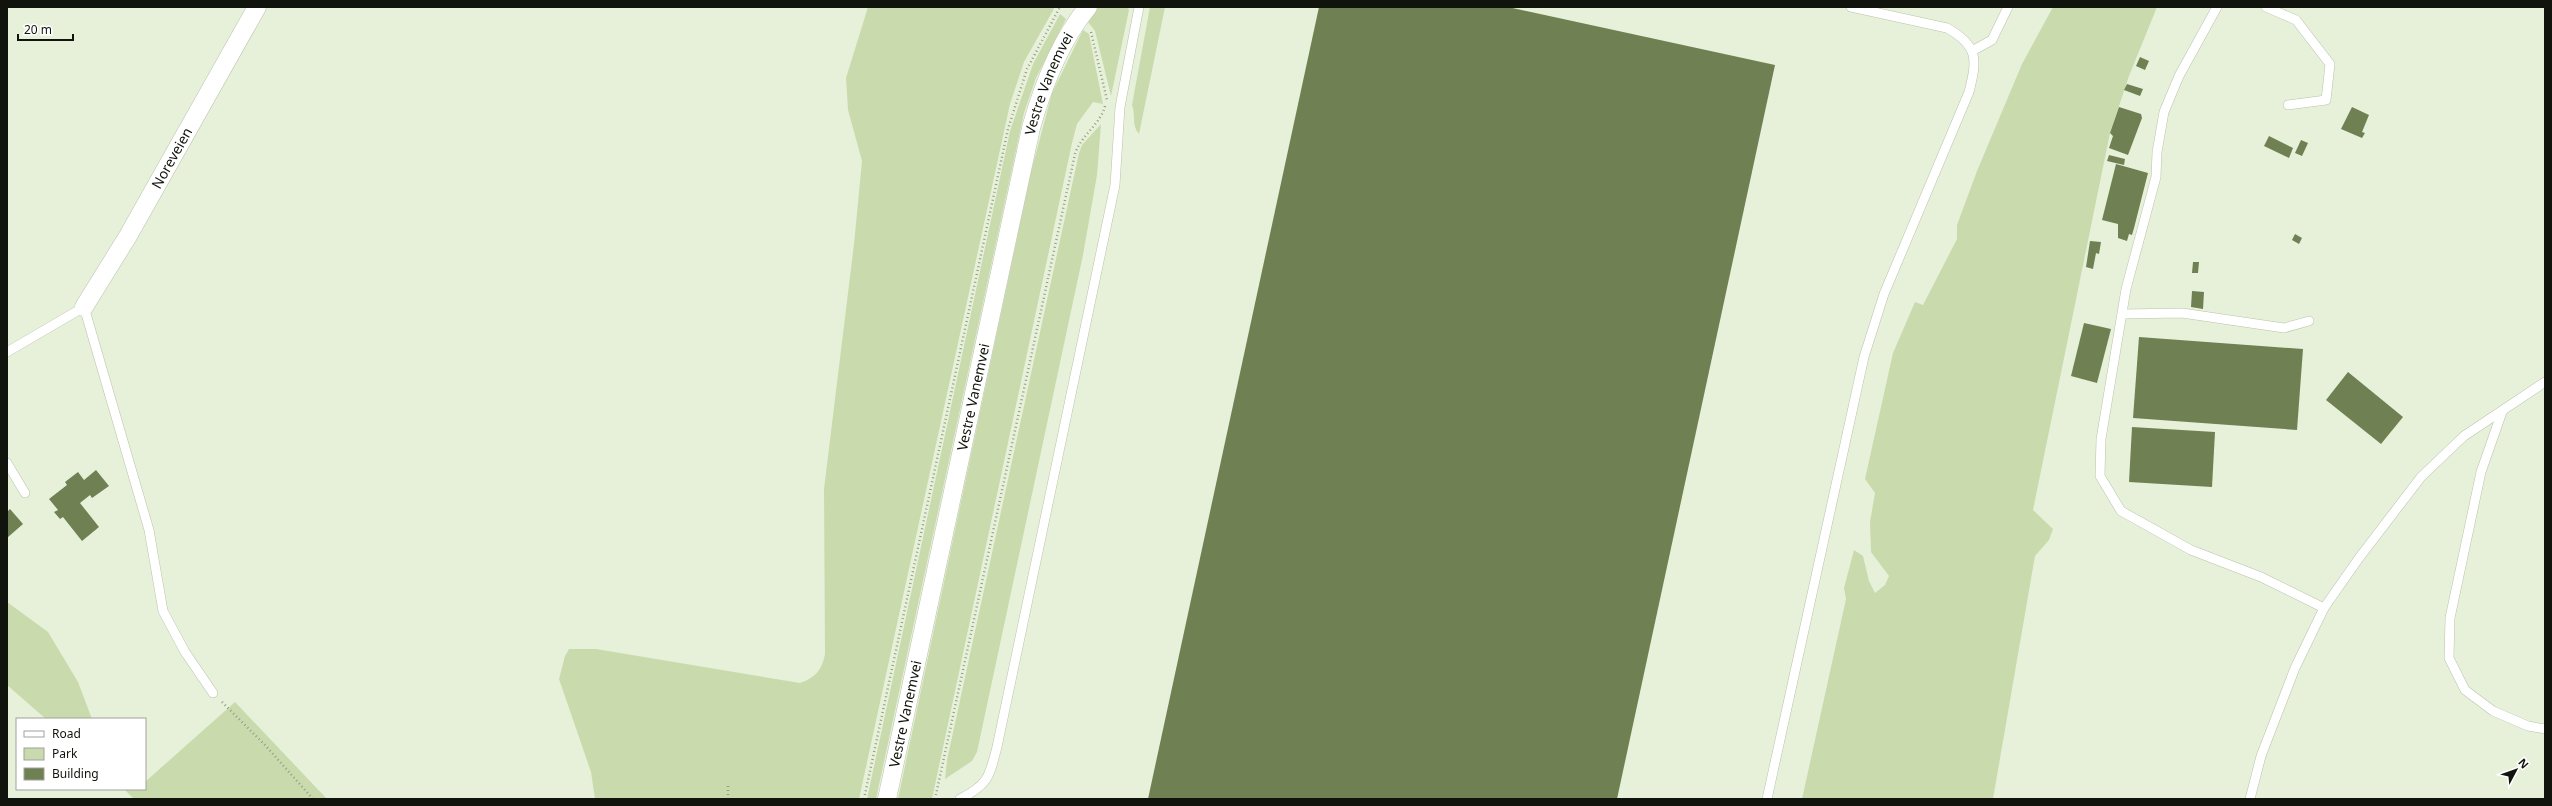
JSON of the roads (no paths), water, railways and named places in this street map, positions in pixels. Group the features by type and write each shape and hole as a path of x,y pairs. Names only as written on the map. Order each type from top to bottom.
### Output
{"street":[{"name":"Noreveien","path":"84,307 132,229 257,7"},
{"name":"Vestre Vanemvei","path":"887,799 1031,128 1046,83 1077,21 1088,7"}],"lane":[{"path":"960,799 975,792 989,778 997,747 1115,185 1120,107 1139,7"},
{"path":"1767,799 1864,357 1884,294 1969,92 1975,67 1972,51 1961,36 1948,28 1851,7"},
{"path":"1972,51 1992,40 2008,7"},
{"path":"2217,7 2179,76 2164,112 2157,152 2156,177 2126,289 2101,439 2100,476 2111,497 2121,511 2190,550 2261,577 2324,608"},
{"path":"2266,7 2296,20 2330,64 2326,100 2288,106"},
{"path":"7,352 84,307 149,530 163,611 185,652 213,693"},
{"path":"2123,314 2182,313 2284,328 2309,322"},
{"path":"2250,799 2261,756 2295,668 2324,608 2359,558 2421,477 2464,436 2545,382"},
{"path":"2502,412 2481,472 2450,618 2449,658 2465,690 2493,711 2528,726 2545,729"},
{"path":"7,463 25,492"}]}
